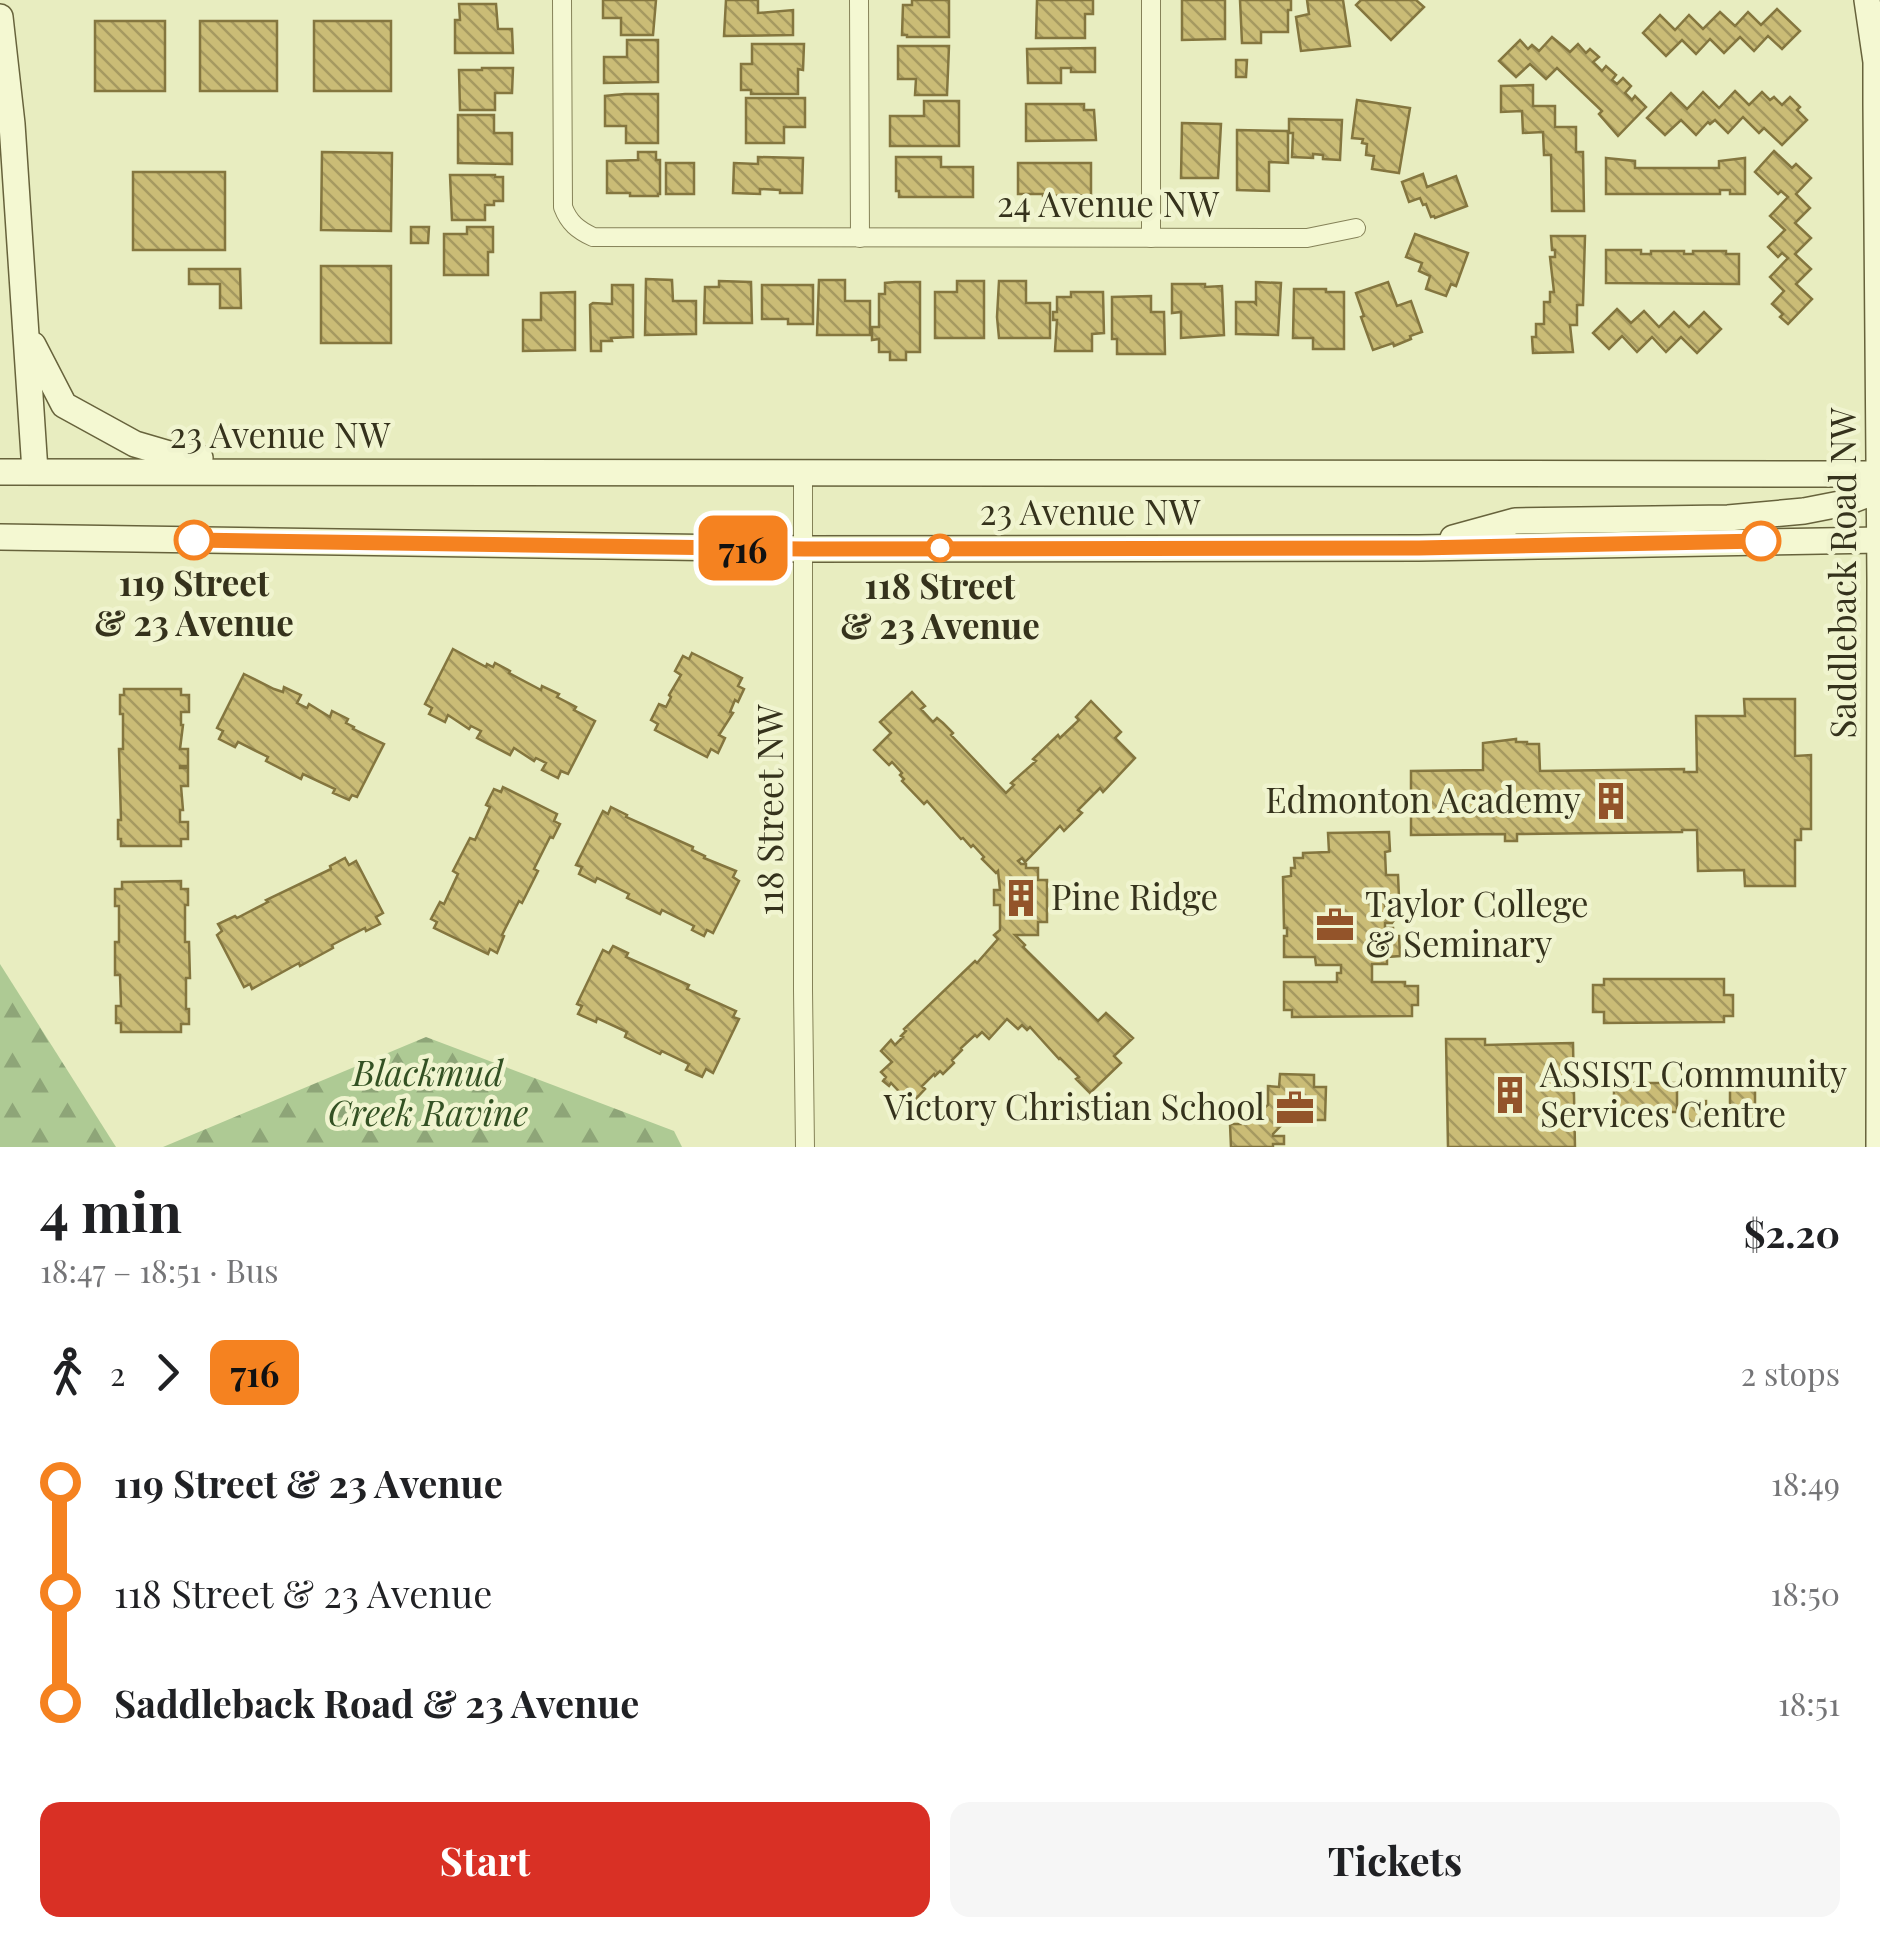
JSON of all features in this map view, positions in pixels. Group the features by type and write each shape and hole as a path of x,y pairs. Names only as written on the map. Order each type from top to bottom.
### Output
{"main road":[{"name":"Saddleback Road NW","path":"1868,0 1876,62 1879,1147"},
{"path":"0,17 12,124 35,471 0,492"},
{"path":"28,336 64,405 135,444 176,456 379,471"},
{"name":"23 Avenue NW","path":"0,472 1879,474"},
{"path":"1419,548 1516,521 1728,518 1804,511 1856,500 1868,494 1879,474"},
{"path":"0,527 0,538"},
{"name":"23 Avenue NW","path":"0,538 804,549 1419,548 1880,540"}],"street":[{"name":"24 Avenue NW","path":"562,0 563,207 572,224 594,237 1307,238 1356,228"},
{"path":"859,0 860,238"},
{"path":"1151,0 1151,238"},
{"name":"118 Street NW","path":"803,473 805,1147"}],"green space":[{"path":"0,964 116,1147 0,1147"},
{"name":"Blackmud Creek Ravine","path":"426,1037 674,1131 682,1147 163,1147"}],"building":[{"path":"603,0 656,0 653,35 621,35 621,18 603,18"},
{"path":"726,0 758,0 758,13 793,10 793,35 724,36"},
{"path":"912,0 949,0 949,37 902,35 903,5 912,5"},
{"path":"1037,0 1093,0 1093,14 1085,14 1085,38 1036,38"},
{"path":"1182,0 1225,0 1225,39 1182,40"},
{"path":"1240,0 1291,0 1288,32 1261,32 1261,43 1242,43"},
{"path":"1307,0 1343,0 1350,46 1301,51 1296,17 1309,14"},
{"path":"1361,0 1416,0 1424,7 1391,40 1356,5"},
{"path":"459,4 496,4 498,29 512,29 513,53 455,53"},
{"path":"1777,9 1800,31 1782,49 1768,36 1754,51 1740,37 1724,53 1710,39 1696,54 1682,40 1666,56 1643,33 1660,15 1675,30 1689,15 1703,29 1720,12 1735,26 1748,12 1761,25"},
{"path":"95,21 165,21 165,91 95,91"},
{"path":"200,21 277,21 277,91 200,91"},
{"path":"314,21 391,21 391,91 314,91"},
{"path":"1552,37 1570,52 1578,44 1586,53 1590,49 1599,57 1593,62 1602,71 1606,66 1616,75 1612,80 1617,84 1623,78 1631,86 1625,93 1632,100 1635,96 1646,107 1618,136 1599,114 1602,111 1557,68 1546,79 1530,64 1516,77 1499,61 1520,40 1528,49 1532,45 1539,51"},
{"path":"627,40 658,40 658,82 604,83 604,57 627,57"},
{"path":"752,44 804,44 798,94 751,94 751,90 741,90 741,64 752,64"},
{"path":"898,46 949,46 947,95 915,95 916,79 898,79"},
{"path":"1095,48 1095,72 1061,68 1061,83 1028,83 1027,49"},
{"path":"1236,60 1247,60 1246,77 1236,77"},
{"path":"513,68 512,93 495,93 495,110 460,110 459,70"},
{"path":"1533,85 1533,106 1555,106 1555,127 1576,127 1576,152 1583,152 1584,211 1552,211 1551,155 1544,155 1543,132 1523,133 1522,111 1501,112 1501,86"},
{"path":"1735,91 1749,105 1762,92 1782,105 1790,97 1807,120 1782,145 1764,128 1759,133 1743,117 1728,133 1715,120 1696,135 1681,120 1665,135 1647,118 1671,93 1687,109 1703,92 1719,108"},
{"path":"658,94 658,143 626,143 626,126 605,126 605,96"},
{"path":"746,98 805,98 805,127 784,127 784,143 746,143"},
{"path":"1357,100 1410,108 1399,173 1372,169 1374,156 1366,155 1367,144 1362,143 1363,139 1352,138"},
{"path":"924,101 959,101 959,146 890,146 890,116 924,116"},
{"path":"1026,104 1084,104 1084,110 1094,110 1096,140 1026,141"},
{"path":"458,115 494,115 494,133 512,133 512,164 458,163"},
{"path":"1289,119 1342,120 1340,160 1313,154 1313,158 1292,157"},
{"path":"1182,123 1221,124 1218,178 1181,178"},
{"path":"1237,130 1288,131 1288,163 1269,162 1269,191 1237,190"},
{"path":"1774,151 1792,168 1796,164 1811,178 1796,194 1810,208 1795,223 1811,238 1795,254 1811,269 1796,284 1812,299 1788,324 1772,304 1784,291 1770,277 1788,258 1782,253 1778,257 1768,247 1785,230 1770,216 1788,197 1781,191 1778,194 1755,172"},
{"path":"322,152 392,153 391,231 321,230"},
{"path":"638,152 656,152 656,160 660,160 660,194 607,193 607,161 638,160"},
{"path":"758,157 803,158 802,193 760,189 760,194 733,193 734,163 758,164"},
{"path":"896,157 941,157 941,167 973,167 973,197 899,197"},
{"path":"1606,158 1635,161 1635,168 1719,168 1719,161 1745,158 1745,194 1720,190 1720,194 1606,194"},
{"path":"666,163 694,163 694,194 666,194"},
{"path":"1018,163 1091,163 1091,195 1018,194"},
{"path":"133,172 225,172 225,250 133,250"},
{"path":"1423,174 1427,187 1456,176 1467,206 1435,218 1420,198 1409,202 1402,182"},
{"path":"450,175 503,177 503,201 485,205 485,220 452,220"},
{"path":"411,227 429,227 428,243 411,243"},
{"path":"467,227 493,227 488,275 444,275 444,234 467,234"},
{"path":"1415,234 1468,253 1456,286 1451,284 1446,296 1426,289 1430,276 1419,271 1422,263 1406,257"},
{"path":"1551,236 1585,236 1583,305 1577,305 1577,325 1570,325 1573,352 1533,353 1536,324 1544,324 1544,302 1550,302 1550,292 1554,292 1550,257 1555,257 1555,250"},
{"path":"1606,250 1739,254 1739,284 1606,283"},
{"path":"321,266 391,266 391,343 321,343"},
{"path":"189,269 240,269 241,308 220,308 220,284 189,284"},
{"path":"646,279 672,280 673,301 696,301 696,334 645,335"},
{"path":"819,280 845,280 845,301 870,301 870,335 817,335"},
{"path":"719,281 751,282 752,323 704,323 705,287 719,287"},
{"path":"957,281 984,281 984,338 935,338 935,292 957,292"},
{"path":"999,281 1026,281 1026,303 1050,303 1050,338 999,338"},
{"path":"920,282 920,352 906,352 906,360 890,360 890,352 879,352 879,339 872,340 872,327 879,327 879,294 885,294 885,283"},
{"path":"1256,282 1281,283 1278,335 1236,334 1236,302 1256,304"},
{"path":"1388,282 1397,306 1411,301 1422,332 1394,346 1393,343 1373,350 1356,293"},
{"path":"1172,284 1222,286 1224,335 1181,338 1181,312 1172,313"},
{"path":"612,285 633,285 633,337 601,341 601,351 591,351 590,305 612,304"},
{"path":"762,285 813,285 813,324 762,319"},
{"path":"1294,289 1344,292 1344,349 1313,349 1313,338 1293,338"},
{"path":"575,292 575,350 523,351 523,320 541,320 541,293"},
{"path":"1071,292 1103,292 1104,333 1092,334 1092,351 1055,351 1057,320 1053,320 1053,312 1057,312 1057,297 1071,297"},
{"path":"1151,296 1151,312 1164,312 1165,354 1117,354 1117,339 1112,339 1112,297"},
{"path":"1617,309 1631,323 1644,311 1659,327 1674,312 1689,327 1704,312 1721,329 1697,353 1681,337 1666,352 1652,337 1637,352 1622,336 1609,349 1593,333"},
{"path":"453,649 486,667 495,663 541,690 542,686 559,694 557,697 576,707 574,710 595,721 568,774 561,771 558,778 542,770 546,763 536,758 534,761 514,748 510,755 477,738 481,731 471,726 469,729 448,715 445,722 429,714 432,708 425,704"},
{"path":"692,653 742,678 738,686 744,689 719,735 725,738 718,753 711,749 707,757 655,730 658,724 651,720 659,704 666,707 671,697 681,675 675,671 683,656 689,659"},
{"path":"244,674 274,689 283,692 284,687 301,695 297,703 307,708 309,704 330,717 332,711 348,719 346,723 353,729 384,744 357,797 352,795 349,800 333,793 335,789 303,774 301,779 266,761 268,757 238,742 235,747 219,739 223,731 217,728"},
{"path":"124,689 181,689 181,695 189,695 189,712 181,712 180,749 188,749 188,766 180,768 188,768 188,786 181,786 180,822 188,822 188,839 181,839 181,846 121,846 118,839 119,749 123,749 120,695 124,695"},
{"name":"Pine Ridge","path":"912,692 933,722 937,718 943,723 1006,793 1014,785 1011,783 1036,761 1033,759 1079,720 1076,717 1091,701 1121,732 1115,738 1135,758 1103,792 1100,788 1078,810 1082,813 1064,831 1060,826 1025,862 1022,858 1018,861 1026,864 1026,868 1038,868 1038,880 1047,880 1047,922 1038,922 1038,935 1015,935 1098,1021 1106,1013 1133,1038 1114,1056 1121,1063 1090,1093 1030,1027 1027,1030 1022,1025 1018,1029 1007,1019 989,1039 982,1032 975,1035 943,1074 934,1074 922,1086 925,1089 911,1104 891,1083 889,1086 883,1081 886,1077 881,1072 892,1062 881,1051 891,1040 895,1045 903,1037 904,1029 977,963 998,939 994,935 1000,930 1000,905 994,905 994,890 1000,890 998,871 982,859 973,845 961,839 927,801 924,804 902,781 902,773 892,762 889,765 874,750 891,733 880,722"},
{"name":"Edmonton Academy","path":"1744,699 1795,699 1795,756 1811,755 1811,829 1801,829 1801,840 1795,840 1795,886 1745,886 1744,870 1698,871 1697,830 1517,834 1517,841 1505,841 1505,834 1411,835 1411,771 1483,770 1483,743 1516,739 1539,744 1540,771 1697,772 1696,716 1745,716"},
{"path":"503,787 557,814 554,821 560,824 534,869 538,871 502,935 497,953 490,949 488,954 434,928 437,922 431,919 440,902 444,904 458,874 453,871 470,838 475,840 494,789 501,792"},
{"path":"611,807 693,847 704,858 736,871 733,877 739,881 713,933 707,930 704,936 692,930 694,926 662,910 660,914 597,878 595,882 579,874 582,867 576,865 603,811 608,814"},
{"name":"Taylor College & Seminary","path":"1389,832 1386,875 1398,875 1399,897 1394,897 1394,904 1385,904 1385,909 1397,916 1392,923 1385,923 1385,928 1393,928 1393,936 1399,936 1400,956 1387,957 1387,964 1372,964 1372,982 1418,986 1418,1005 1412,1005 1412,1016 1292,1017 1292,1010 1284,1010 1284,982 1337,982 1341,965 1316,965 1315,957 1284,957 1287,928 1283,877 1291,876 1294,858 1303,858 1303,853 1329,852 1328,833"},
{"path":"345,858 349,865 356,861 383,913 376,917 380,924 366,931 365,928 252,989 250,984 244,987 217,935 222,931 218,924 268,902"},
{"path":"181,881 181,889 188,889 185,942 189,942 189,1024 181,1024 181,1032 121,1032 121,1023 116,1023 116,1006 121,1006 120,975 115,975 119,906 115,906 115,889 122,889 122,882"},
{"path":"613,946 628,953 626,957 736,1011 733,1017 739,1019 713,1073 706,1069 702,1077 686,1070 689,1064 625,1037 627,1032 578,1014 582,1006 577,1004 603,950 609,953"},
{"path":"1604,979 1724,979 1724,995 1733,995 1733,1016 1724,1016 1724,1022 1604,1023 1604,1012 1593,1012 1593,985 1604,985"},
{"name":"ASSIST Community Services Centre","path":"1446,1039 1485,1039 1485,1045 1573,1043 1575,1147 1448,1147"},
{"path":"1730,1073 1755,1073 1755,1122 1730,1122"},
{"name":"Victory Christian School","path":"1280,1074 1314,1075 1314,1087 1326,1087 1325,1120 1302,1120 1294,1112 1273,1134 1284,1136 1284,1144 1231,1147 1230,1124 1241,1124 1242,1111 1259,1112 1268,1105 1268,1086 1279,1087"},
{"path":"1614,1083 1677,1083 1677,1112 1614,1112"},
{"path":"1706,1101 1706,1126 1686,1127 1686,1102"}],"bus line":[{"name":"716","path":"194,540 804,549 1419,548 1761,541"}],"place":[{"name":"119 Street & 23 Avenue","path":"194,540"},
{"name":"118 Street & 23 Avenue","path":"940,548"},
{"name":"Edmonton Academy","path":"1611,801"},
{"name":"Pine Ridge","path":"1021,898"},
{"name":"Taylor College & Seminary","path":"1335,925"},
{"name":"ASSIST Community Services Centre","path":"1510,1095"},
{"name":"Victory Christian School","path":"1295,1108"}]}
